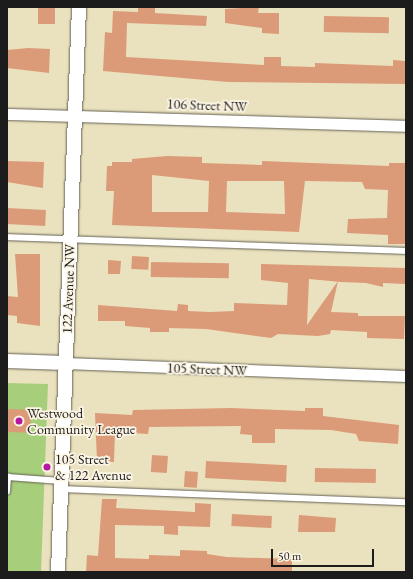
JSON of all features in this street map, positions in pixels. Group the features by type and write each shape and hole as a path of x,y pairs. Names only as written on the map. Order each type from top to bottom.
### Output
{"street":[{"name":"122 Avenue NW","path":"58,572 79,7"},
{"name":"106 Street NW","path":"7,114 406,126"},
{"name":"105 Street NW","path":"7,361 406,376"}],"lane":[{"path":"7,237 406,251"},
{"path":"7,492 8,477 61,485 406,502"}],"green space":[{"path":"7,383 48,384 41,572 7,572"}],"building":[{"path":"38,7 55,7 55,24 38,24"},
{"path":"138,7 155,8 155,13 207,16 206,26 127,23 126,57 264,65 264,57 281,57 281,66 315,67 315,63 393,66 393,60 406,61 406,84 228,82 103,71 105,32 112,33 113,11 138,12"},
{"path":"259,7 258,13 279,13 279,34 262,33 262,28 225,23 225,9"},
{"path":"324,16 389,17 389,33 324,32"},
{"path":"28,48 50,49 49,73 7,68 7,50"},
{"path":"167,156 202,157 202,163 262,165 262,161 389,166 389,163 406,163 406,244 388,244 388,235 347,233 348,219 387,218 388,190 365,189 362,182 305,181 299,232 112,225 114,191 106,191 107,166 112,166 112,162 132,162 132,159","holes":["152,175 209,181 208,212 152,212","227,181 284,181 285,214 226,212"]},
{"path":"7,161 44,162 43,188 7,182"},
{"path":"7,208 46,210 45,226 7,224"},
{"path":"15,254 40,254 40,326 17,323 17,316 7,315 7,296 18,297"},
{"path":"132,256 149,257 148,270 131,269"},
{"path":"108,260 121,261 120,274 108,274"},
{"path":"151,262 229,263 229,278 151,277"},
{"path":"261,264 406,268 405,284 383,283 383,287 366,283 338,282 331,312 358,313 358,316 405,316 404,339 367,338 367,332 331,330 330,334 318,336 278,334 271,338 206,329 169,328 169,332 150,332 150,328 125,326 125,321 98,321 98,305 177,311 178,304 188,305 188,311 210,312 234,311 234,303 287,305 288,283 261,280","holes":["309,279 338,282 307,325"]},
{"path":"231,408 305,411 305,408 323,408 323,416 399,425 398,444 359,441 356,434 331,430 275,429 275,443 252,443 252,435 240,434 241,426 149,427 148,434 115,432 114,462 97,461 95,413 132,415 133,410"},
{"name":"Westwood Community League","path":"7,409 31,410 30,433 7,432"},
{"path":"152,455 168,456 167,473 151,472"},
{"path":"206,461 287,465 286,482 205,478"},
{"path":"315,468 376,469 376,483 315,482"},
{"path":"185,471 198,472 197,488 184,487"},
{"path":"102,499 117,499 116,508 195,512 195,503 211,504 210,527 178,526 178,535 164,534 164,526 115,525 115,558 149,559 149,555 180,556 180,550 207,551 207,554 227,557 292,559 292,572 86,572 87,555 98,556"},
{"path":"232,514 272,516 271,528 231,526"},
{"path":"299,515 336,518 335,532 298,532"}],"place":[{"name":"Westwood Community League","path":"19,421"},
{"name":"105 Street & 122 Avenue","path":"47,467"}]}
